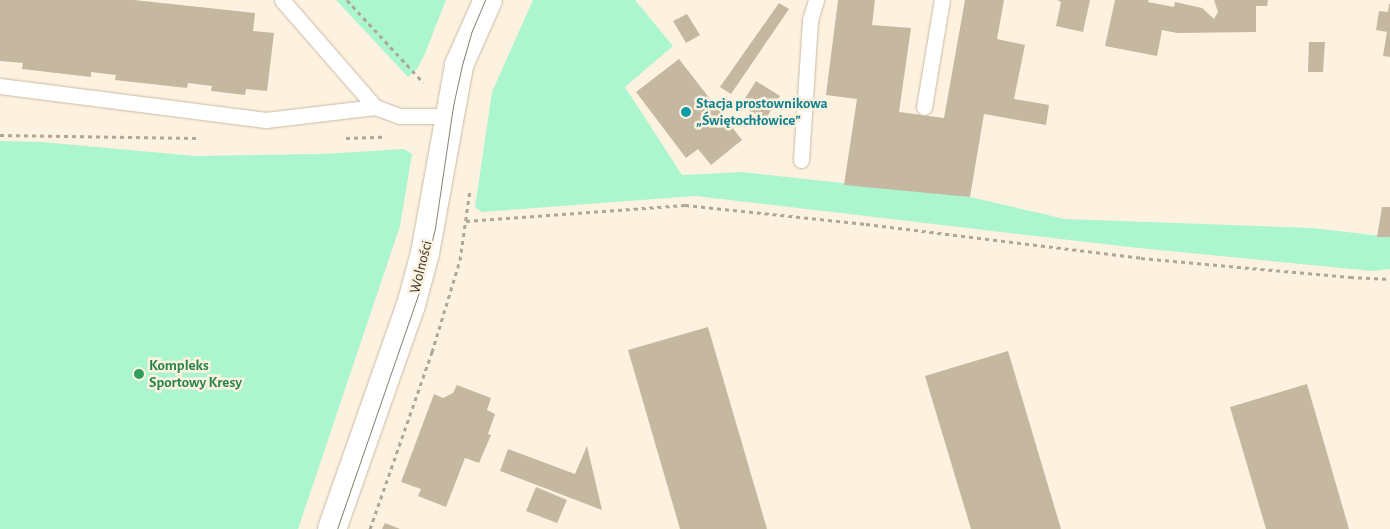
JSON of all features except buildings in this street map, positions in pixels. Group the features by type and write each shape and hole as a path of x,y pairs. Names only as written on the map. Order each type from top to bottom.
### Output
{"street":[{"name":"Wolności","path":"332,529 411,305 425,253 459,65 488,0"}],"lane":[{"path":"282,0 375,108"},
{"path":"801,160 810,20 816,0"},
{"path":"924,108 942,0"},
{"path":"0,86 266,120 375,108 400,116 450,116"}],"path":[{"path":"347,0 430,89"},
{"path":"370,529 432,352 460,260 469,202"},
{"path":"466,221 685,205 913,229 1141,258 1390,279"}],"green space":[{"path":"336,0 446,0 424,56 417,69 408,77"},
{"path":"533,0 635,0 673,46 625,87 682,175 742,172 970,197 1065,219 1312,228 1390,237 1390,269 1372,271 1129,247 695,196 482,212 475,207 492,92"},
{"name":"Kompleks Sportowy Kresy","path":"0,141 42,142 195,156 322,154 404,149 412,154 400,226 298,529 0,529"}],"tram line":[{"path":"337,529 421,286 435,228 453,106 462,65 471,33 485,0"}],"place":[{"name":"Stacja prostownikowa „Świętochłowice”","path":"686,112"},
{"name":"Kompleks Sportowy Kresy","path":"139,374"}]}
